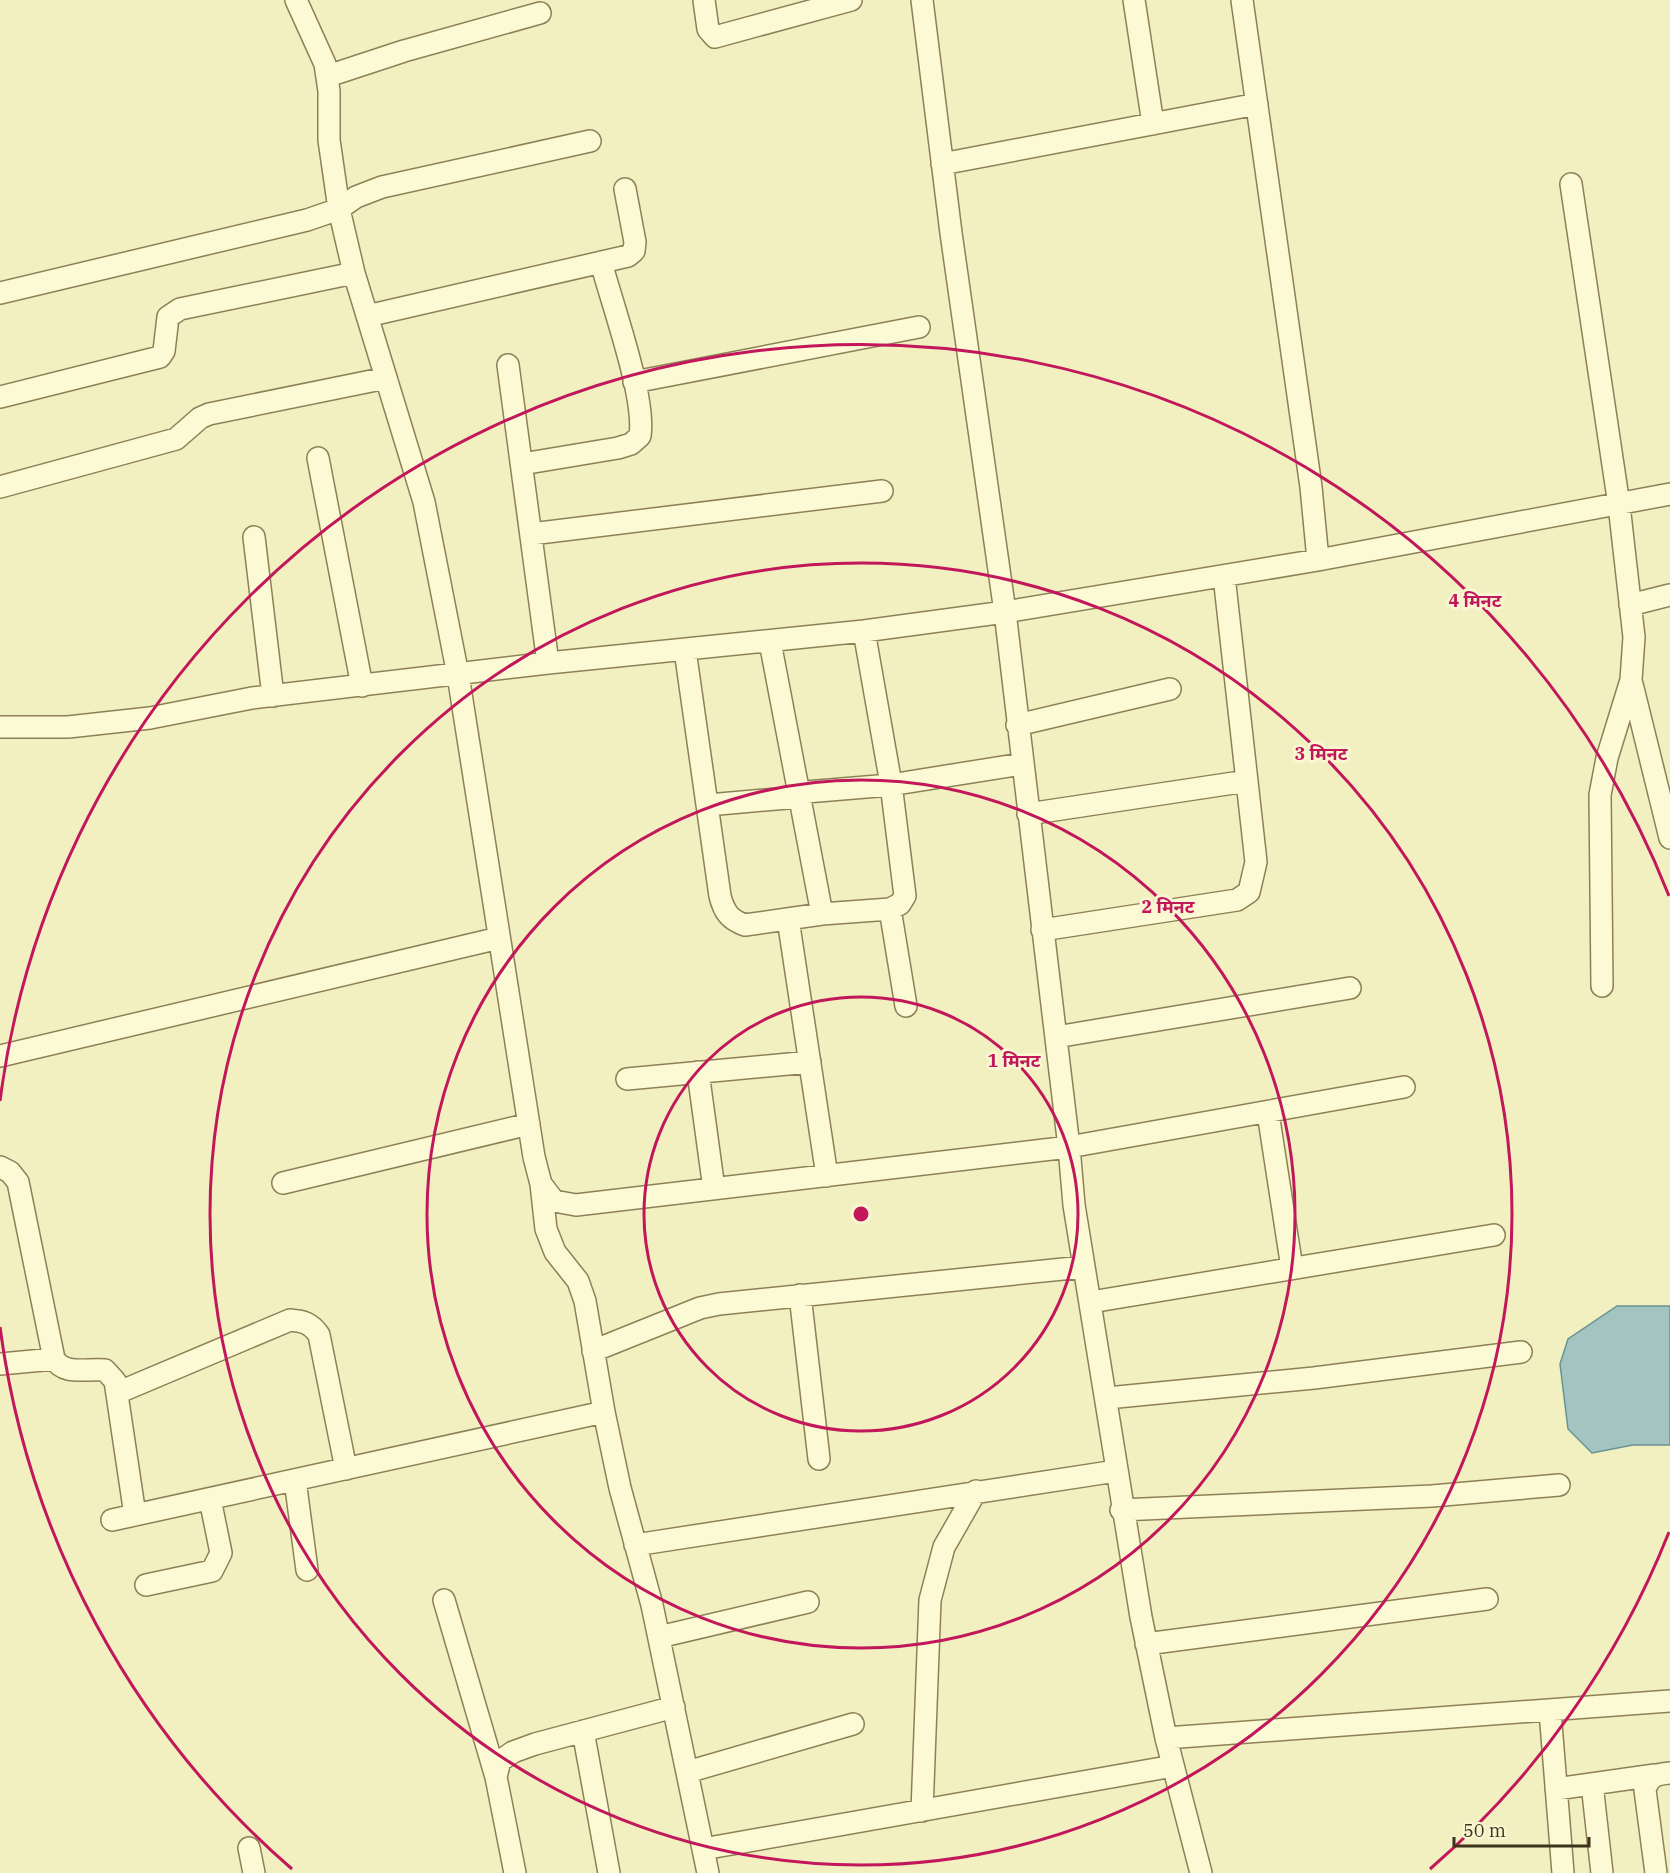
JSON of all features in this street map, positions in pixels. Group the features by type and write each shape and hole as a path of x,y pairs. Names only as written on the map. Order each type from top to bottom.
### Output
{"street":[{"path":"296,0 318,46 328,76 329,140 339,209 354,273 424,502 458,675 528,1124 541,1184 546,1229 555,1252 578,1281 585,1301 604,1412 659,1637 708,1873"},
{"path":"704,0 708,29 715,38 851,0"},
{"path":"1134,0 1154,124"},
{"path":"1242,0 1311,487 1318,560"},
{"path":"916,1 942,164 1005,612 1083,1267 1107,1398 1121,1510 1146,1644 1166,1738 1201,1873"},
{"path":"328,76 404,51 540,13"},
{"path":"942,164 1257,104"},
{"path":"0,292 307,220 339,209 356,197 381,187 590,141"},
{"path":"1571,184 1619,505 1634,656 1631,680 1606,758 1600,795 1602,986"},
{"path":"367,316 628,256 634,251 635,242 625,189"},
{"path":"522,465 631,444 640,436 642,424 634,382 601,262"},
{"path":"0,397 160,357 164,351 168,317 180,309 354,273"},
{"path":"634,382 919,327"},
{"path":"508,365 548,663"},
{"path":"0,487 176,439 205,416 386,378"},
{"path":"318,458 362,686"},
{"path":"531,534 882,491"},
{"path":"1,724 68,727 150,718 273,696 548,663 864,632 1005,612 1318,560 1670,494"},
{"path":"254,537 273,696"},
{"path":"1042,930 1237,900 1249,892 1256,862 1224,576"},
{"path":"1630,606 1670,595"},
{"path":"685,650 720,896 727,915 735,922 746,925 822,914 890,909 900,904 904,896 891,784 864,632"},
{"path":"770,642 822,914"},
{"path":"1631,680 1670,838"},
{"path":"1017,725 1170,689"},
{"path":"708,805 799,797 806,792 891,784 1022,764"},
{"path":"1028,814 1247,781"},
{"path":"890,909 906,1006"},
{"path":"788,919 827,1176"},
{"path":"0,1056 499,938"},
{"path":"1056,1037 1350,988"},
{"path":"627,1079 810,1062"},
{"path":"698,1072 714,1189"},
{"path":"541,1184 554,1201 576,1205 1070,1147 1404,1087"},
{"path":"1268,1113 1292,1268"},
{"path":"282,1183 528,1124"},
{"path":"0,1167 10,1172 18,1182 54,1359 59,1367 67,1371 105,1370 115,1381 135,1515"},
{"path":"1091,1302 1494,1235"},
{"path":"593,1351 700,1308 800,1295 1083,1267"},
{"path":"800,1295 819,1459"},
{"path":"117,1393 290,1320 302,1321 313,1326 319,1335 346,1469"},
{"path":"1107,1398 1314,1378 1521,1352"},
{"path":"0,1364 54,1359"},
{"path":"112,1520 604,1412"},
{"path":"635,1545 1116,1471"},
{"path":"295,1480 307,1570"},
{"path":"1121,1510 1432,1496 1559,1485"},
{"path":"922,1811 930,1600 944,1547 976,1491"},
{"path":"146,1585 212,1572 221,1553 210,1499"},
{"path":"1146,1644 1488,1599"},
{"path":"444,1600 496,1777 515,1873"},
{"path":"659,1637 808,1602"},
{"path":"1166,1738 1670,1701"},
{"path":"496,1777 500,1761 513,1752 674,1707"},
{"path":"1550,1711 1563,1873"},
{"path":"687,1772 853,1724"},
{"path":"583,1731 609,1873"},
{"path":"703,1849 1173,1766"},
{"path":"1556,1789 1663,1774"},
{"path":"1656,1873 1646,1790 1647,1782 1663,1774"},
{"path":"1592,1784 1602,1873"},
{"path":"249,1848 254,1873"}],"water":[{"path":"1617,1306 1670,1306 1670,1445 1633,1445 1592,1453 1568,1429 1560,1364 1568,1339"}]}
